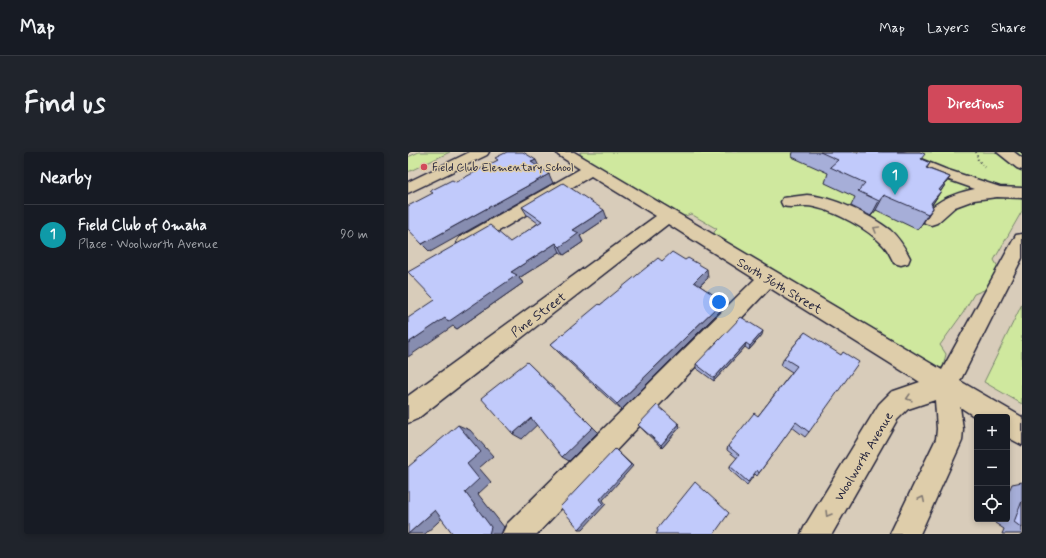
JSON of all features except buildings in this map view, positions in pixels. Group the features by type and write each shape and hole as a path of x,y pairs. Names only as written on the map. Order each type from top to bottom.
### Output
{"street":[{"path":"408,188 482,152"},
{"name":"South 36th Street","path":"563,152 993,414"},
{"path":"890,152 940,172 997,191"},
{"path":"1004,152 1022,165"},
{"path":"449,252 592,170"},
{"path":"931,219 939,210 953,201 977,194 997,191 1022,193"},
{"path":"789,202 811,201 826,204 871,226 890,240 900,258"},
{"name":"Pine Street","path":"408,411 668,216"},
{"path":"905,534 949,441 950,429 946,386 1022,240"},
{"path":"517,534 768,278"},
{"name":"Woolworth Avenue","path":"816,534 888,412 900,400 946,386"},
{"path":"1010,424 1022,432"}],"green space":[{"path":"419,152 450,152 408,172 408,157"},
{"path":"580,152 1022,152 1022,211 994,260 998,267 995,280 984,290 974,294 963,313 940,345 946,354 943,367 929,371 717,242 714,232 717,229 691,214 679,218 581,157"},
{"path":"1022,304 1022,404 984,382"}],"place":[{"name":"Field Club Elementary School","path":"424,167"},
{"name":"Field Club of Omaha","path":"895,195"}]}
